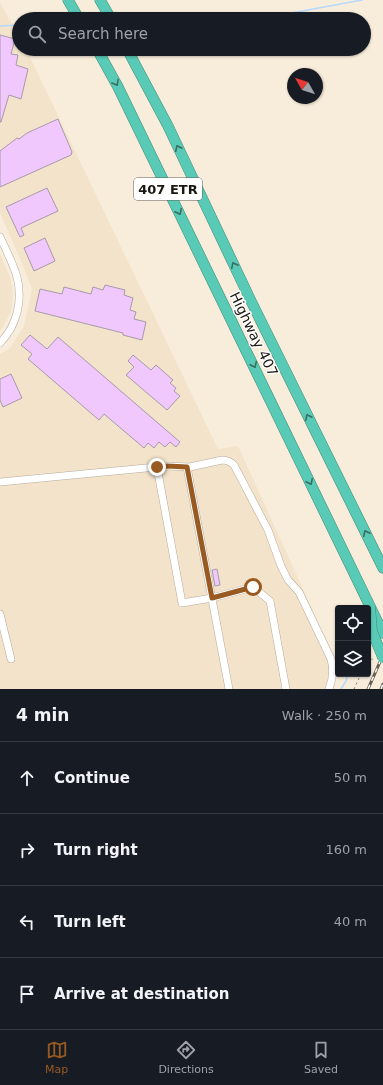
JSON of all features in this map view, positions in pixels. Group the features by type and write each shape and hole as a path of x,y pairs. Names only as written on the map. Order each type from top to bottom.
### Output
{"highway":[{"path":"68,0 75,12"},
{"path":"100,0 107,12"},
{"name":"Highway 407","path":"101,56 118,87 369,605"},
{"name":"Highway 407","path":"131,56 171,133 248,294 383,568"},
{"name":"Highway 407","path":"371,609 383,633"},
{"path":"371,619 372,631 383,658"}],"street":[{"path":"0,237 17,278 19,305 10,330 0,343"},
{"path":"0,482 167,466 187,467 227,460 234,465 268,530 281,566 288,580 299,592 331,659 333,673 332,682 329,689"},
{"path":"157,467 182,603 212,598 253,587 270,601 286,689"},
{"path":"187,467 230,689"},
{"path":"0,614 11,659"}],"path":[{"path":"354,689 360,677"}],"shaded area":[{"path":"0,3 12,23 12,56 29,56 218,449 238,446 335,659 335,677 337,677 332,689 0,689 0,354 10,348 24,326 32,289 0,213"},
{"path":"0,254 10,277 13,294 11,312 0,332"}],"building":[{"path":"0,35 12,38 11,54 12,56 18,56 16,65 28,69 21,99 9,95 0,122"},
{"path":"58,119 72,152 71,155 0,187 0,151 17,138 19,139 27,133"},
{"path":"47,188 58,211 21,228 24,235 20,237 6,207"},
{"path":"45,238 55,261 34,271 24,248"},
{"path":"105,285 125,290 124,295 133,298 130,310 136,312 134,319 146,322 142,340 123,335 123,333 35,311 40,289 62,294 64,287 91,294 93,287 103,290"},
{"path":"30,335 47,349 58,337 180,442 176,447 170,442 165,447 159,442 154,448 148,443 144,448 104,414 99,420 28,359 32,354 21,345"},
{"path":"133,355 151,370 156,365 173,380 170,383 176,388 174,391 180,396 167,410 126,375 134,367 128,361"},
{"path":"11,374 22,398 3,407 0,400 0,379"},
{"path":"217,569 220,585 215,586 212,570"}],"waterway":[{"path":"297,12 362,0"},
{"path":"0,26 12,25"},
{"path":"341,689 347,677"}],"railway":[{"path":"368,689 383,655"},
{"path":"381,689 383,684"}],"route":[{"path":"157,467 187,467 212,598 253,587"}]}
